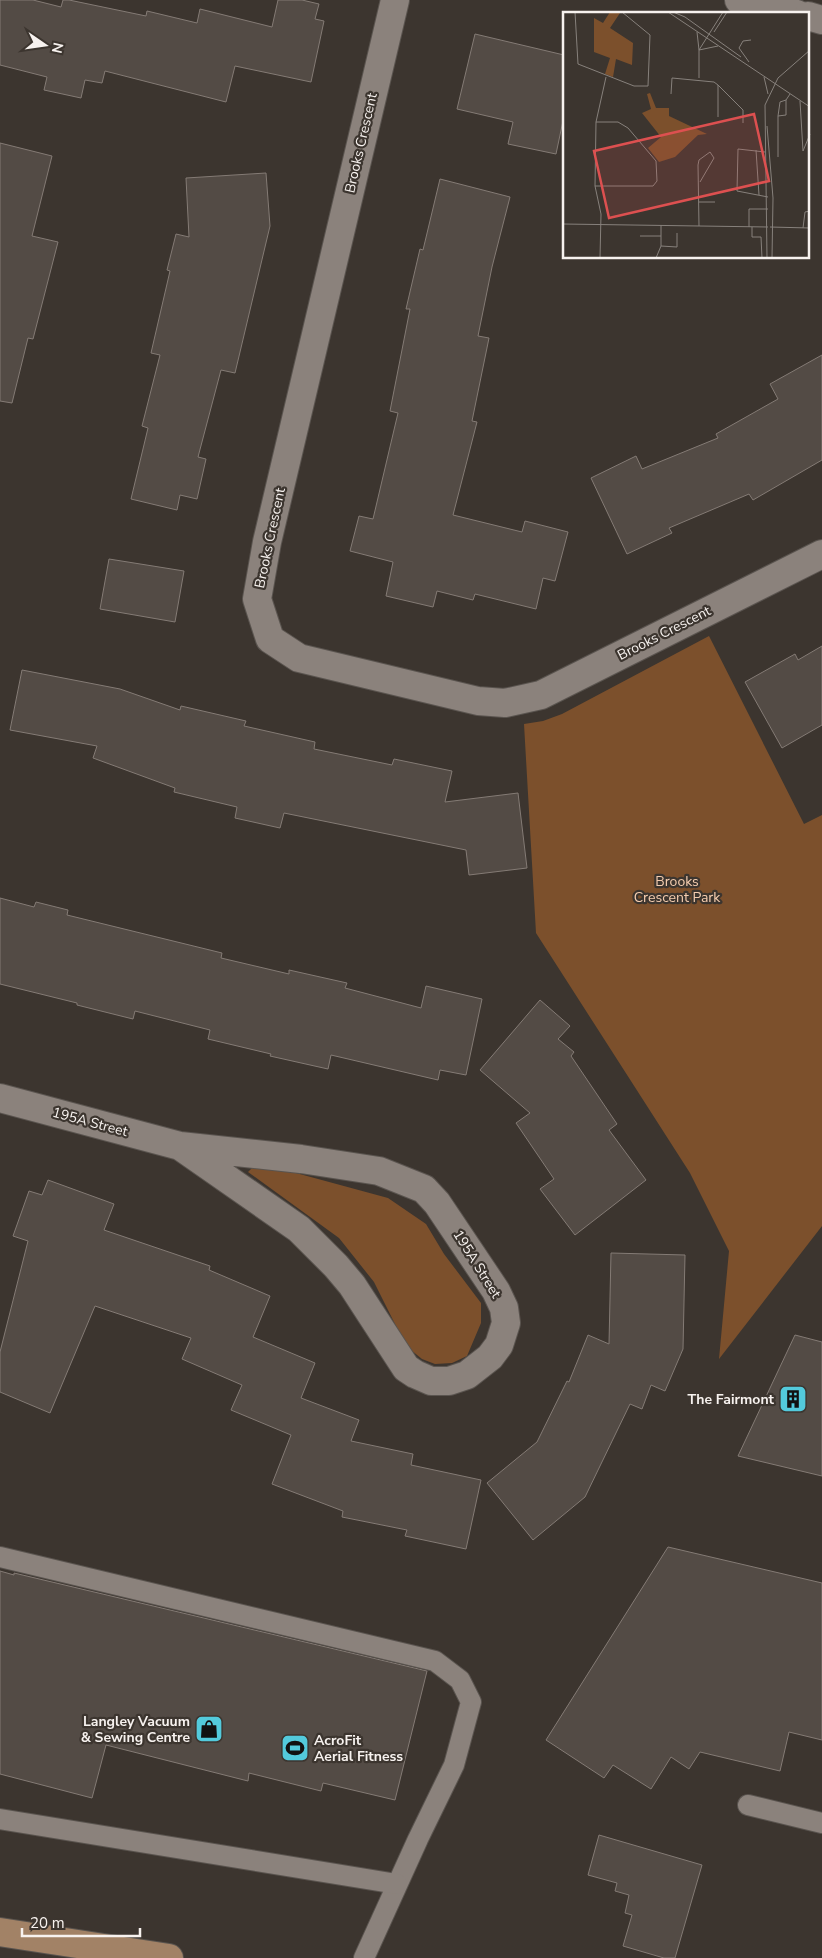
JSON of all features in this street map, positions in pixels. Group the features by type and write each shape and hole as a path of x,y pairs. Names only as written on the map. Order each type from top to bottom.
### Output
{"main road":[{"path":"0,1932 169,1958"}],"street":[{"name":"Brooks Crescent","path":"395,0 267,542 257,599 270,639 299,658 478,701 505,703 541,695 822,554"},
{"path":"740,0 789,12"},
{"name":"195A Street","path":"0,1098 180,1146 301,1159 379,1171 424,1189 438,1203 496,1290 504,1308 506,1323 499,1345 486,1361 467,1375 449,1381 430,1381 415,1374 406,1368 352,1285 299,1229 180,1146"}],"lane":[{"path":"0,1557 436,1661 460,1680 471,1702 454,1765 364,1958"},
{"path":"748,1804 822,1823"},
{"path":"0,1819 398,1884"}],"green space":[{"name":"Brooks Crescent Park","path":"709,636 804,824 822,815 822,1226 719,1359 729,1251 690,1173 536,933 524,724 543,721 562,714"},
{"path":"252,1168 296,1173 388,1198 426,1224 444,1254 481,1303 481,1323 467,1356 452,1363 435,1364 422,1359 406,1346 374,1282 339,1238 248,1172"}],"building":[{"path":"0,0 33,0 61,7 63,0 69,0 146,16 147,11 197,23 200,9 272,27 278,0 302,0 319,4 315,19 324,21 311,82 235,66 226,102 105,71 102,83 85,80 81,98 44,90 47,77 0,65"},
{"path":"475,34 563,55 563,121 556,154 508,144 513,122 457,109"},
{"path":"0,143 52,156 32,236 58,242 33,339 28,338 12,403 0,401"},
{"path":"266,173 270,226 235,373 221,370 198,457 206,459 197,499 180,495 177,510 131,499 148,428 142,426 160,355 151,353 170,271 167,270 176,234 189,237 186,178"},
{"path":"440,179 510,197 492,267 478,336 489,338 472,421 477,422 453,515 522,532 525,521 568,532 555,581 543,578 536,609 475,594 473,600 437,591 433,607 386,596 393,562 350,551 359,516 373,519 398,413 390,411 410,309 406,309 420,249 423,250"},
{"path":"822,355 822,460 753,500 749,494 669,528 672,533 627,554 591,478 636,456 642,469 718,438 716,434 778,399 770,384"},
{"path":"109,559 184,571 175,622 100,609"},
{"path":"822,646 822,725 782,748 745,682 795,654 798,660"},
{"path":"22,670 120,689 180,710 181,706 246,721 244,726 315,742 314,749 392,765 394,759 452,771 445,802 518,793 527,868 469,875 466,850 284,813 280,828 235,818 237,807 174,792 175,788 93,758 97,746 10,730"},
{"path":"0,898 34,907 36,902 68,910 67,915 222,953 221,958 289,974 289,970 347,983 345,988 421,1008 426,986 482,999 466,1075 440,1070 438,1080 331,1055 328,1069 208,1039 210,1030 135,1011 133,1019 0,984"},
{"path":"540,1000 570,1026 558,1039 574,1052 571,1056 617,1124 609,1130 646,1180 575,1235 540,1189 554,1179 516,1123 530,1113 480,1070"},
{"path":"48,1180 114,1204 104,1230 210,1266 209,1270 270,1296 253,1337 315,1363 301,1398 359,1420 351,1441 413,1454 411,1465 481,1480 466,1549 405,1536 407,1530 342,1517 343,1511 272,1484 291,1435 231,1410 242,1385 182,1359 191,1338 95,1306 50,1413 0,1392 0,1352 28,1241 13,1236 29,1191 42,1195"},
{"path":"611,1253 685,1255 683,1349 665,1391 651,1385 642,1409 630,1404 585,1497 533,1540 487,1483 537,1442 567,1381 569,1382 588,1335 609,1344"},
{"name":"The Fairmont","path":"795,1335 822,1342 822,1476 738,1456"},
{"path":"668,1547 822,1583 822,1740 789,1732 780,1771 700,1752 689,1769 671,1757 651,1789 613,1765 604,1778 546,1740"},
{"path":"0,1571 427,1671 395,1800 323,1783 321,1791 249,1773 248,1781 106,1745 92,1798 0,1774"},
{"path":"599,1835 702,1865 675,1958 664,1958 623,1946 632,1915 625,1913 629,1895 615,1891 617,1883 588,1875"}],"place":[{"name":"The Fairmont","path":"793,1399"},
{"name":"Langley Vacuum & Sewing Centre","path":"209,1729"},
{"name":"AcroFit Aerial Fitness","path":"295,1748"}]}
